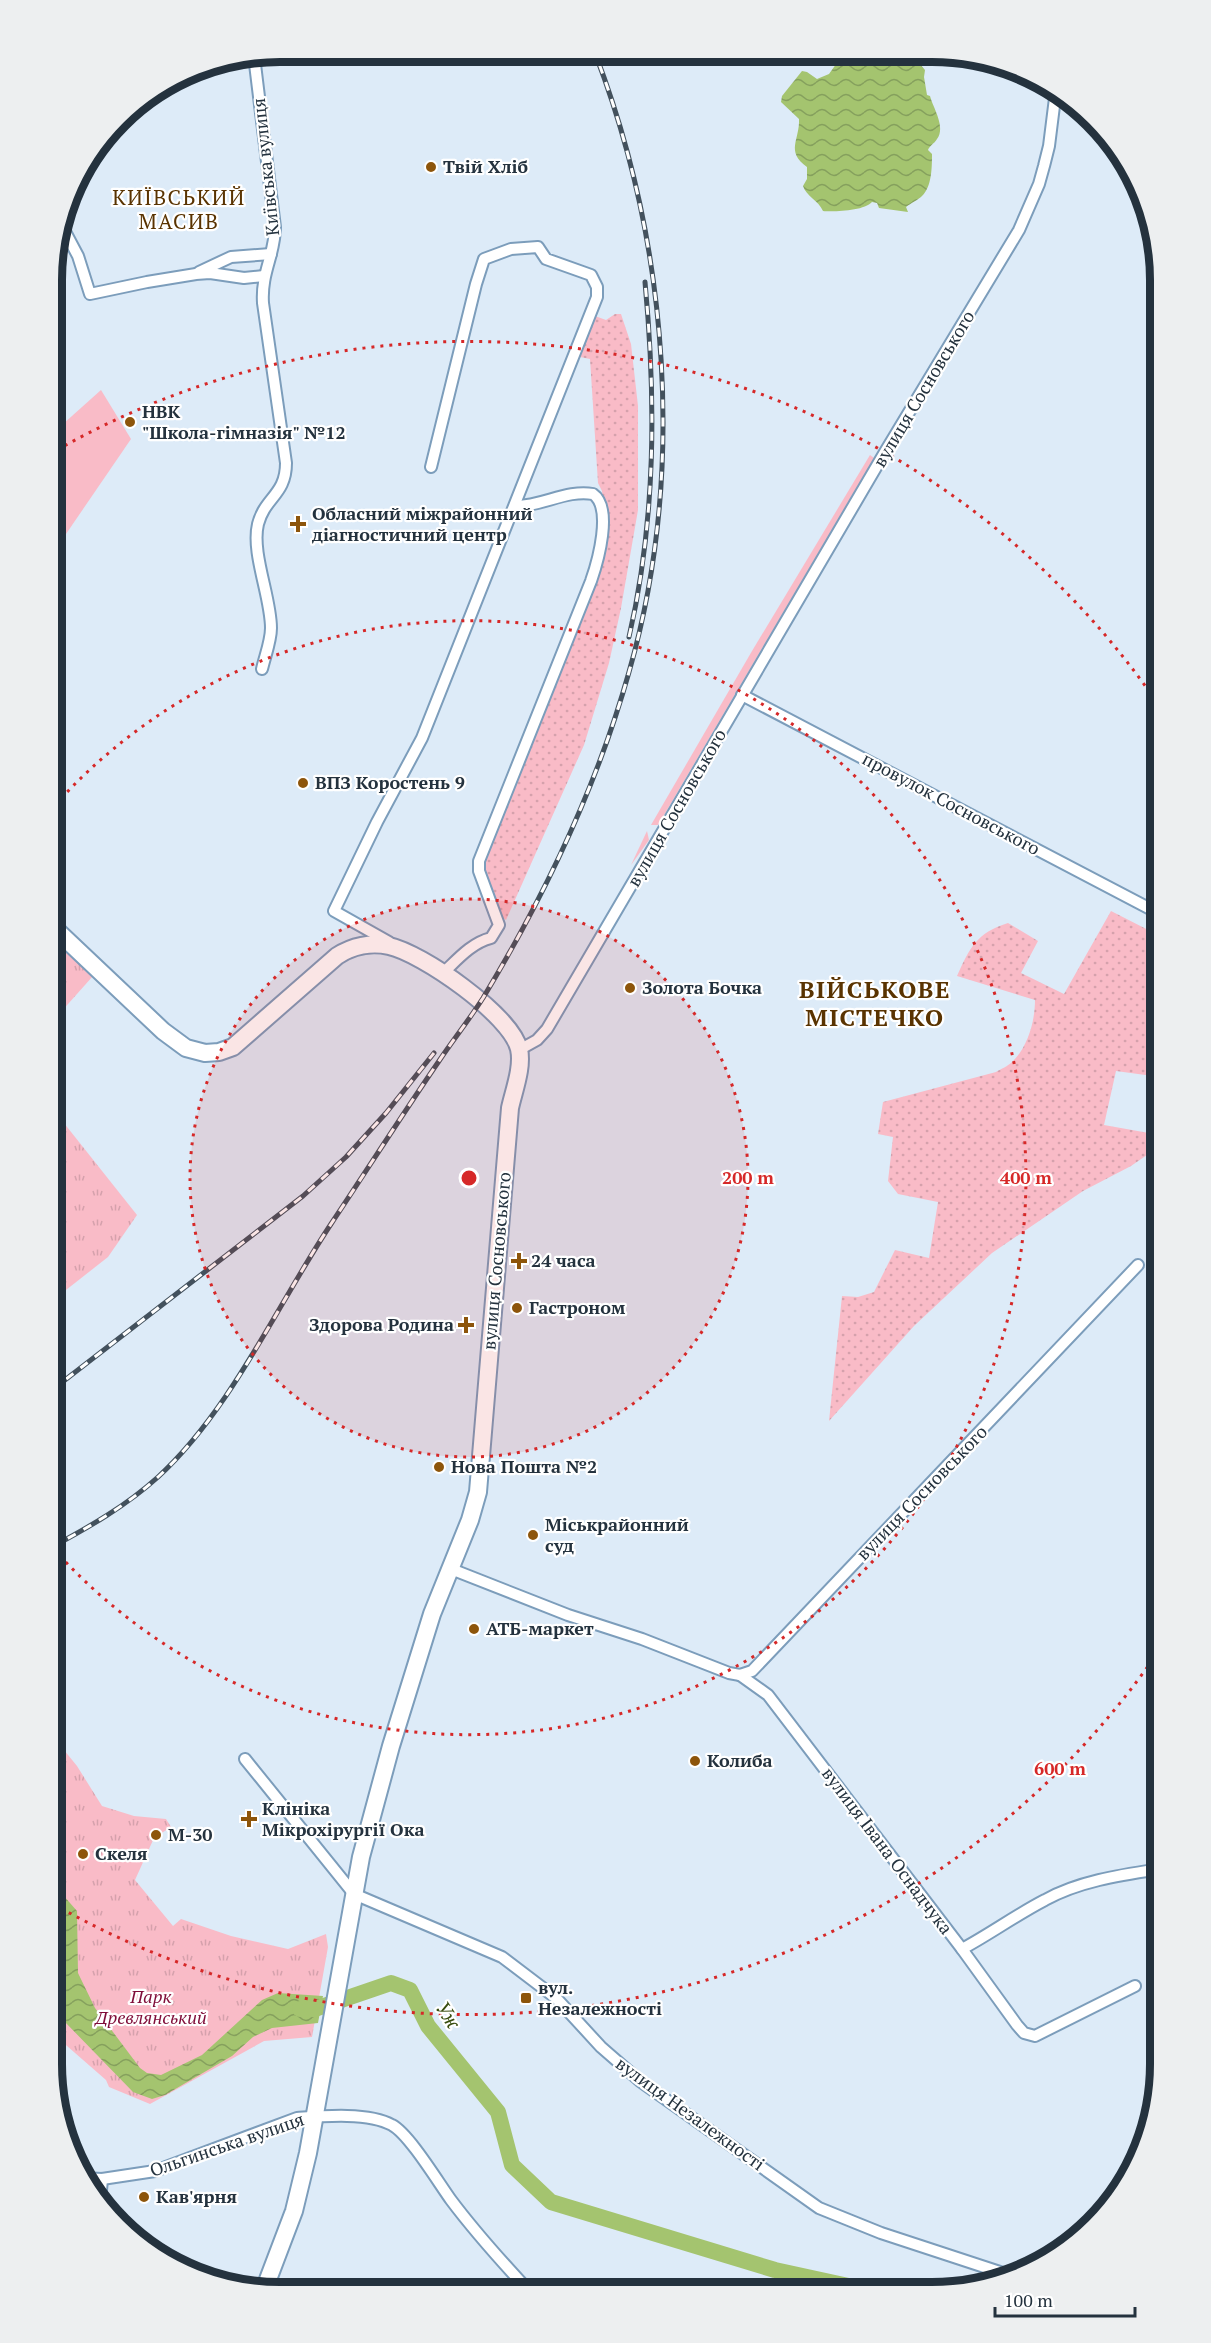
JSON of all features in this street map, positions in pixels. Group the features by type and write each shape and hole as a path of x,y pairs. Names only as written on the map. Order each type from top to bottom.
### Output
{"street":[{"name":"Київська вулиця","path":"255,63 275,227 271,254 264,276 263,297 286,468 284,484 262,512 258,528 258,545 271,629 262,669"},
{"name":"вулиця Сосновського","path":"316,2116 361,1857 391,1746 432,1614 470,1520 478,1491 510,1108 519,1067 519,1050 537,1040 547,1029 742,695 1019,230 1039,184 1044,166 1055,99"},
{"path":"67,234 78,256 90,294 190,275 210,273 239,278 264,276"},
{"path":"431,467 482,263 487,257 502,252 538,247 546,259 589,274 595,282 598,293 421,741 377,822 334,911 399,949 425,961 475,996 513,1033 519,1050"},
{"path":"190,275 231,257 271,254"},
{"path":"442,974 471,947 481,940 491,938 499,925 479,871 480,858 591,581 600,553 604,513 595,495 577,494 527,506 515,506"},
{"name":"провулок Сосновського","path":"742,695 1150,909"},
{"path":"62,935 164,1031 186,1048 205,1053 219,1052 233,1047 337,956 357,936 354,922"},
{"path":"337,956 365,945 384,945 399,949"},
{"name":"вулиця Сосновського","path":"740,1675 752,1671 763,1662 1138,1265"},
{"path":"451,1569 568,1615 740,1675"},
{"name":"вулиця Івана Оснадчука","path":"740,1675 768,1695 962,1949 1045,1900 1078,1886 1150,1871"},
{"name":"вулиця Незалежності","path":"244,1759 354,1894 502,1957 556,1998 601,2047 640,2081 819,2208 881,2233 998,2271"},
{"path":"962,1949 1017,2025 1024,2033 1035,2036 1135,1986"},
{"path":"267,2281 294,2211 316,2116"},
{"name":"Ольгинська вулиця","path":"95,2179 155,2171 297,2118 364,2117 381,2120 395,2126 453,2202 521,2282"},
{"path":"101,2189 102,2180"}],"green space":[{"path":"615,314 621,314 631,344 638,406 638,510 621,608 609,663 584,745 506,920 500,916 484,871 486,860 596,577 604,513 602,491 598,483 590,359 580,357 595,316 606,320"},
{"path":"101,390 131,439 62,540 62,425"},
{"path":"870,455 874,458 660,822 658,825 651,825 752,651"},
{"path":"647,831 649,840 631,865"},
{"path":"1111,911 1150,931 1150,1076 1116,1071 1104,1125 1150,1133 1150,1153 1131,1166 1083,1191 992,1253 914,1326 829,1421 842,1296 858,1297 874,1292 895,1250 929,1258 938,1202 898,1194 888,1181 893,1137 878,1134 883,1102 996,1072 1018,1056 1032,1025 1035,1000 957,976 970,950 988,932 1008,923 1038,941 1021,973 1064,994"},
{"path":"62,947 93,976 62,1011"},
{"path":"62,1121 137,1215 108,1257 62,1293"},
{"name":"Парк Древлянський","path":"62,1748 77,1766 102,1806 134,1816 166,1819 171,1827 154,1838 135,1880 173,1926 181,1919 231,1936 288,1949 326,1934 328,1947 312,2037 264,2041 150,2104 109,2087 106,2080 62,2042"}],"water":[{"path":"838,62 916,62 925,70 927,95 930,96 940,129 937,139 928,150 932,154 932,159 928,187 922,196 906,207 908,212 879,208 877,203 872,202 856,209 823,211 807,193 803,186 807,179 807,167 800,161 795,150 799,119 781,102 782,96 802,71 817,79 829,74"},
{"path":"62,1895 77,1911 78,1973 95,2008 140,2068 147,2073 161,2075 202,2055 262,2000 278,1993 323,1996 318,2023 272,2028 253,2037 232,2056 165,2095 152,2099 133,2092 64,2021 62,2016"}],"waterway":[{"name":"Уж","path":"300,2009 315,2009 391,1983 410,1990 428,2026 498,2112 512,2165 551,2202 775,2270 830,2282"}],"railway":[{"path":"62,1541 120,1507 146,1488 184,1450 230,1389 331,1224 425,1081 483,998 548,881 601,757 629,672 647,596 658,518 663,440 661,360 653,281 640,203 620,127 598,62"},
{"path":"629,637 644,549 651,460 651,371 645,282"},
{"path":"62,1382 303,1196 346,1157 386,1113 434,1053"}],"place":[{"name":"Твій Хліб","path":"431,167"},
{"name":"НВК \"Школа-гімназія\" №12","path":"130,422"},
{"name":"Обласний міжрайонний діагностичний центр","path":"298,524"},
{"name":"ВПЗ Коростень 9","path":"303,783"},
{"name":"Золота Бочка","path":"630,988"},
{"name":"24 часа","path":"519,1261"},
{"name":"Гастроном","path":"517,1308"},
{"name":"Здорова Родина","path":"466,1325"},
{"name":"Нова Пошта №2","path":"439,1467"},
{"name":"Міськрайонний суд","path":"533,1535"},
{"name":"АТБ-маркет","path":"474,1629"},
{"name":"Колиба","path":"695,1761"},
{"name":"Клініка Мікрохірургії Ока","path":"249,1819"},
{"name":"М-30","path":"156,1835"},
{"name":"Скеля","path":"83,1854"},
{"name":"вул. Незалежності","path":"526,1998"},
{"name":"Кав'ярня","path":"144,2197"}],"district":[{"name":"КИЇВСЬКИЙ МАСИВ","path":"179,210"},
{"name":"ВІЙСЬКОВЕ МІСТЕЧКО","path":"875,1004"}]}
